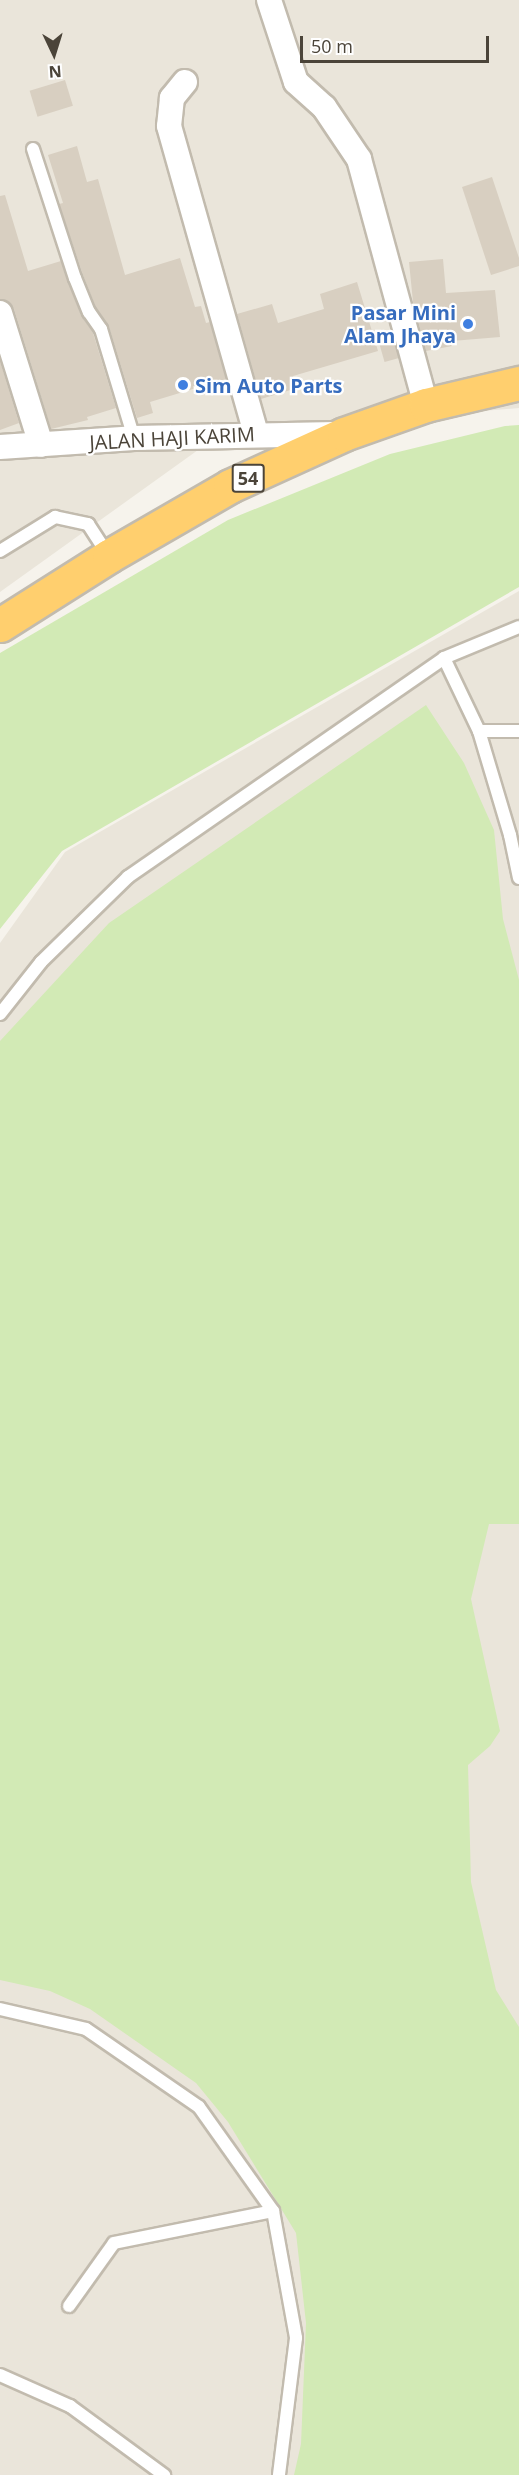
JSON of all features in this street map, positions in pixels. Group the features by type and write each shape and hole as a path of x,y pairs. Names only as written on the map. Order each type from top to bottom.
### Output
{"highway":[{"name":"54","path":"0,626 109,556 230,486 344,434 426,405 519,383"}],"street":[{"path":"269,0 296,82 324,107 359,159 426,405"},
{"path":"185,82 172,98 169,126 256,434"},
{"path":"0,313 41,445"},
{"name":"JALAN HAJI KARIM","path":"0,447 134,438 344,434"}],"lane":[{"path":"33,149 75,278 89,312 101,329 134,438"},
{"path":"0,551 55,517 88,524 109,556"},
{"path":"0,1014 41,962 128,877 444,658 519,627"},
{"path":"444,658 479,731 510,835 519,878"},
{"path":"479,731 519,731"},
{"path":"0,2009 86,2029 198,2107 273,2211 296,2338 279,2475"},
{"path":"69,2306 114,2243 273,2211"},
{"path":"0,2375 70,2406 164,2475"}],"shaded area":[{"path":"0,0 519,0 519,408 85,443 198,450 0,592"},
{"path":"519,591 519,2475 0,2475 0,943 65,852"}],"green space":[{"path":"519,425 519,587 62,851 0,929 0,653 228,520 390,454 505,426"},
{"path":"426,705 464,763 494,830 503,919 519,980 519,1524 489,1524 471,1599 500,1731 490,1746 468,1765 471,1882 496,1990 519,2027 519,2475 294,2475 301,2444 306,2323 296,2233 228,2122 196,2083 90,2009 50,1991 0,1980 0,1041 109,923"}],"building":[{"path":"65,80 73,106 38,117 30,91"},
{"path":"77,146 87,182 98,179 125,275 180,258 195,307 201,306 206,323 210,322 226,379 150,402 153,413 137,418 109,327 96,308 83,275 59,204 63,203 48,155"},
{"path":"492,177 519,258 519,266 491,275 462,187"},
{"path":"5,195 28,271 61,261 81,315 93,333 116,408 87,417 88,420 51,429 14,309 9,302 0,299 0,196"},
{"path":"443,259 446,293 495,290 500,337 452,341 452,346 426,351 413,302 409,262"},
{"path":"357,282 378,351 293,376 297,388 261,399 237,314 272,304 278,323 324,309 320,294"},
{"path":"391,330 399,358 385,362 377,334"},
{"path":"0,361 19,423 0,430"}],"place":[{"name":"Pasar Mini Alam Jhaya","path":"468,324"},
{"name":"Sim Auto Parts","path":"183,385"}]}
